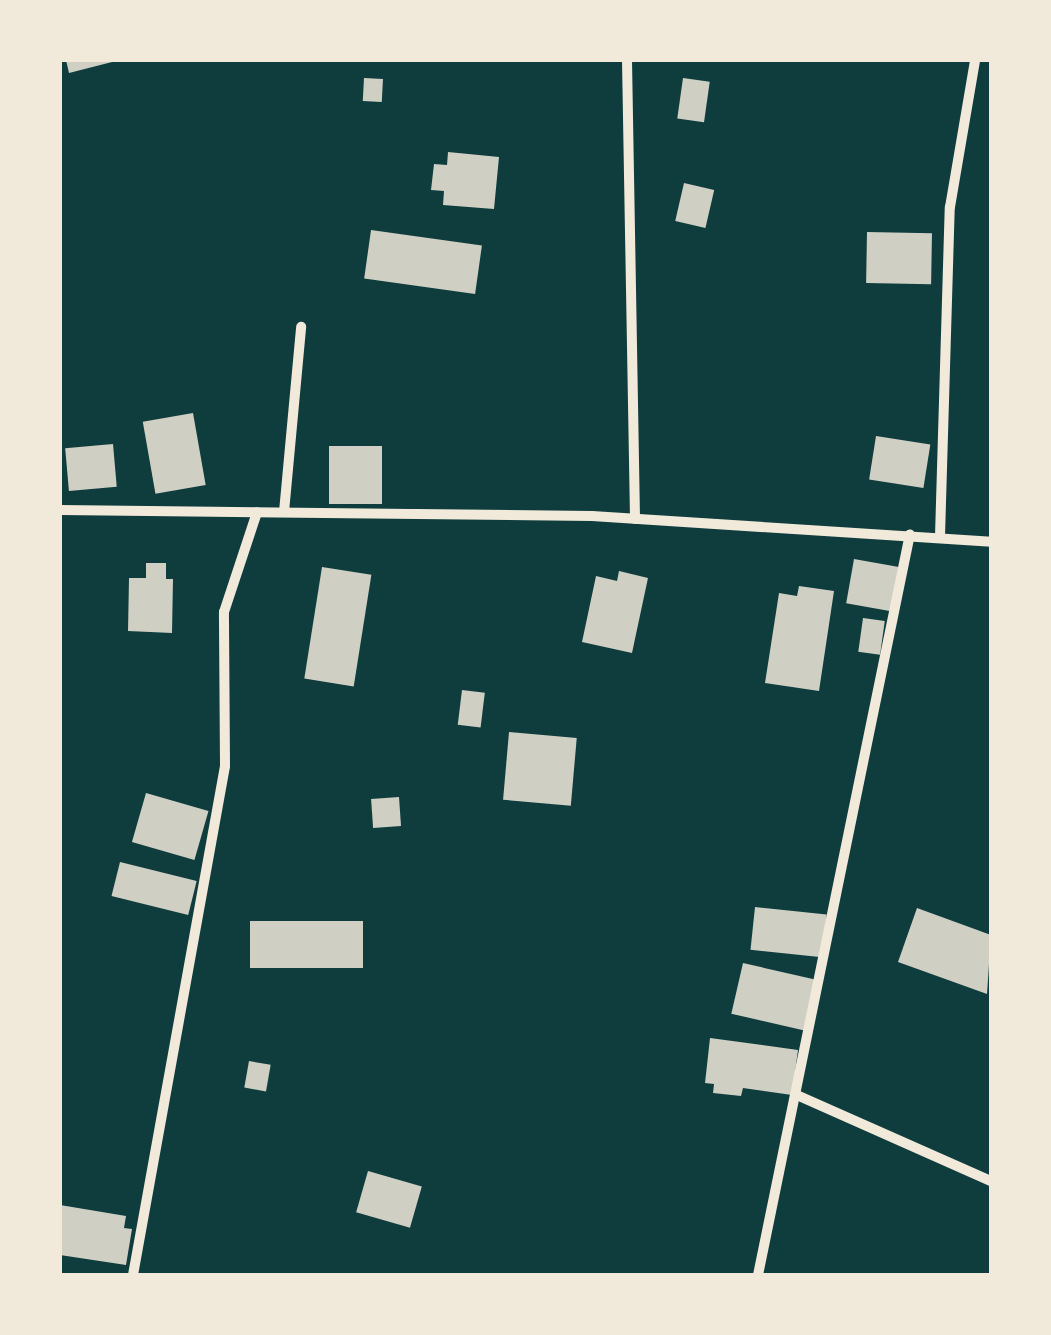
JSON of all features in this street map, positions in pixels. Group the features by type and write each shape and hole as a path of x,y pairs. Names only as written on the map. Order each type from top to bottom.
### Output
{"street":[{"path":"626,60 635,519"},
{"path":"940,536 950,207 975,60"},
{"path":"284,512 301,327"},
{"path":"60,510 635,519 991,542"},
{"path":"133,1275 225,766 224,612 257,512"},
{"path":"758,1275 798,1096 910,534"},
{"path":"798,1096 991,1181"}],"building":[{"path":"66,60 115,60 116,61 69,73"},
{"path":"364,78 383,79 382,102 363,101"},
{"path":"683,78 710,82 704,122 677,119"},
{"path":"448,152 499,157 494,209 443,205 444,191 431,190 434,164 447,165"},
{"path":"684,183 714,190 705,228 675,221"},
{"path":"371,230 482,246 475,294 364,279"},
{"path":"867,232 932,233 931,284 866,283"},
{"path":"193,413 206,485 155,494 143,422"},
{"path":"876,436 930,445 923,488 869,479"},
{"path":"113,444 117,487 69,491 65,448"},
{"path":"329,446 382,446 382,504 329,504"},
{"path":"854,559 900,567 892,611 846,603"},
{"path":"146,563 166,563 166,579 173,579 172,633 128,631 129,578 146,578"},
{"path":"322,567 371,575 354,686 304,679"},
{"path":"619,571 648,578 632,653 582,642 596,576 617,581"},
{"path":"799,586 834,591 819,691 765,683 779,593 797,596"},
{"path":"863,618 885,621 880,655 858,652"},
{"path":"462,690 485,693 481,728 458,725"},
{"path":"509,732 577,738 571,806 503,800"},
{"path":"146,793 208,811 194,860 132,842"},
{"path":"399,797 401,826 373,828 371,799"},
{"path":"120,862 197,881 188,915 112,896"},
{"path":"755,907 827,915 822,957 751,950"},
{"path":"917,908 991,935 987,994 898,962"},
{"path":"250,921 363,921 363,968 250,968"},
{"path":"743,963 816,980 804,1031 731,1014"},
{"path":"710,1038 798,1050 792,1095 743,1088 741,1096 713,1093 714,1084 705,1083"},
{"path":"249,1061 271,1065 266,1091 244,1088"},
{"path":"368,1171 422,1186 410,1228 356,1212"},
{"path":"60,1205 126,1216 124,1228 132,1229 126,1265 60,1255"}]}
